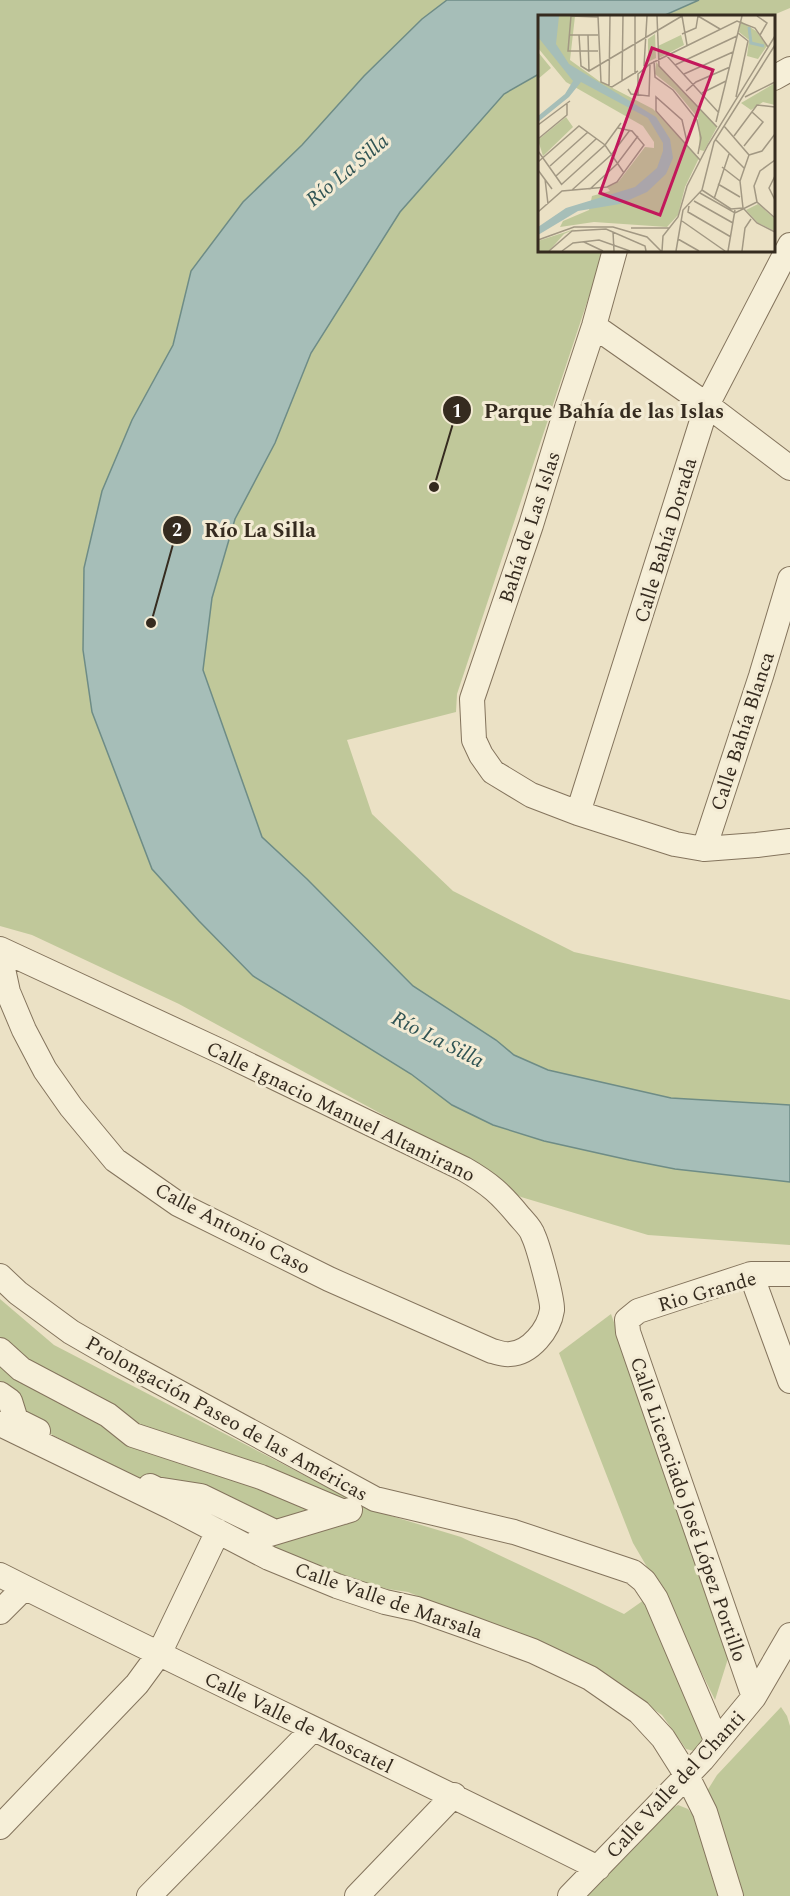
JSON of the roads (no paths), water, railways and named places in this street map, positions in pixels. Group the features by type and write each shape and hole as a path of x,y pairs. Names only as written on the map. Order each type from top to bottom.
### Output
{"street":[{"path":"775,77 790,69"},
{"name":"Calle Bahía Dorada","path":"578,813 707,405 790,245"},
{"name":"Bahía de Las Islas","path":"578,813 531,795 493,772 474,740 472,699 531,525 594,326 614,252"},
{"path":"594,326 707,405 790,468"},
{"name":"Calle Bahía Blanca","path":"704,849 790,579"},
{"path":"578,813 675,844 704,849 790,840"},
{"name":"Calle Ignacio Manuel Altamirano","path":"0,949 222,1052 485,1181 503,1196 533,1233 550,1294 552,1310 546,1327 520,1352 508,1355"},
{"name":"Calle Antonio Caso","path":"0,955 8,993 45,1070 71,1107 115,1160 178,1204 208,1219 329,1279 475,1344 508,1355"},
{"path":"751,1274 790,1381"},
{"name":"Rio Grande","path":"627,1320 638,1311 751,1274 790,1274"},
{"name":"Prolongación Paseo de las Américas","path":"0,1276 18,1293 71,1332 375,1499 514,1532 633,1572 644,1581 656,1599 717,1742"},
{"name":"Calle Licenciado José López Portillo","path":"627,1320 628,1332 754,1697"},
{"path":"0,1350 21,1369 108,1415 133,1435 261,1477 344,1512"},
{"path":"0,1394 10,1401 16,1420 156,1489 201,1496 275,1532"},
{"name":"Calle Valle de Marsala","path":"0,1424 173,1508 269,1558 338,1586 385,1602 417,1609 533,1651 590,1678 639,1712 663,1738 687,1776"},
{"path":"243,1544 344,1512 375,1499"},
{"path":"0,1827 137,1684 159,1654 218,1531"},
{"name":"Calle Valle de Moscatel","path":"0,1575 312,1729 454,1795 598,1868"},
{"path":"0,1612 24,1588"},
{"name":"Calle Valle del Chanti","path":"570,1896 717,1742 754,1697 790,1635"},
{"path":"149,1896 312,1729"},
{"path":"687,1776 705,1812 731,1896"},
{"path":"357,1896 454,1795"}],"water":[{"path":"447,0 699,0 665,15 538,15 538,75 504,94 400,212 311,353 275,443 235,519 212,598 203,670 262,837 413,986 496,1040 514,1055 548,1070 671,1098 790,1105 790,1182 675,1169 544,1141 493,1125 452,1105 411,1074 253,976 152,869 92,712 83,650 84,568 102,491 132,420 173,345 191,271 243,202 302,145 364,76 422,19"}],"place":[{"name":"Parque Bahía de las Islas","path":"434,487"},
{"name":"Río La Silla","path":"151,623"}]}
